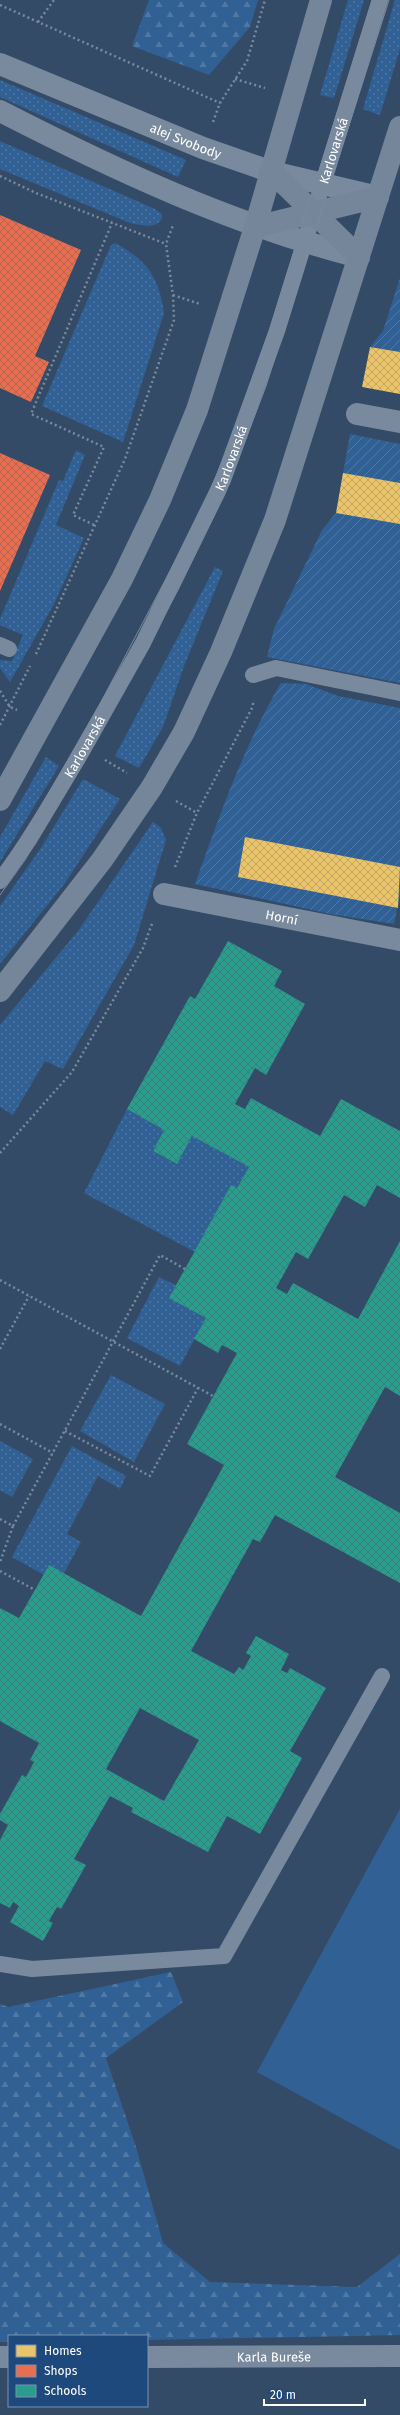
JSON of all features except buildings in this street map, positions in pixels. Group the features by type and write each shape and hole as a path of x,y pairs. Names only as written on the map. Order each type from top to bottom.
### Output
{"main road":[{"path":"0,800 122,579 160,500 198,410 272,172 321,0"},
{"path":"0,991 102,860 152,787 184,732 222,652 275,520 400,127"},
{"path":"272,172 359,257"},
{"path":"255,227 378,197"}],"street":[{"name":"alej Svobody","path":"0,64 203,148 272,172 378,197"},
{"path":"0,111 184,198 255,227 304,243 359,257"},
{"path":"357,414 400,422"},
{"name":"Horní","path":"164,894 400,940"},
{"name":"Karla Bureše","path":"148,2357 400,2356"}],"lane":[{"name":"Karlovarská","path":"0,880 29,840 77,760 143,643 223,480 269,354 380,0"},
{"path":"253,675 276,668 400,693"},
{"path":"0,1964 32,1968 224,1956 382,1676"}],"path":[{"path":"38,22 54,0"},
{"path":"203,148 220,103 247,61 266,0"},
{"path":"0,5 220,103"},
{"path":"0,176 36,194 166,244"},
{"path":"35,657 125,459 174,320 174,295 166,244 184,198"},
{"path":"94,525 73,515 104,447 31,414 112,223"},
{"path":"174,295 203,305"},
{"path":"0,725 31,664"},
{"path":"0,691 10,707"},
{"path":"170,798 197,813"},
{"path":"0,1562 13,1526 160,1255 185,1269"},
{"path":"0,1280 213,1396"},
{"path":"0,1348 29,1296"},
{"path":"65,1431 150,1476 198,1388"},
{"path":"0,1424 53,1453"},
{"path":"0,1519 13,1526"},
{"path":"0,1571 35,1590"}],"green space":[{"path":"149,0 258,0 250,27 209,75 132,46"},
{"path":"348,0 364,0 334,98 320,95"},
{"path":"395,0 400,0 400,49 380,115 363,109"},
{"path":"0,80 186,160 178,177 0,97"},
{"path":"0,141 155,209 162,214 161,219 155,225 150,226 130,223 0,169"},
{"path":"115,243 135,256 150,271 159,289 164,313 123,442 42,406 111,245"},
{"path":"400,278 400,352 370,347 383,331"},
{"path":"350,434 400,444 400,683 267,657 274,629 322,530 336,513"},
{"path":"76,450 85,455 56,525 84,538 54,604 10,682 0,668 0,660 12,661 23,635 0,625 0,619 59,480 63,481"},
{"path":"215,567 223,571 184,666 163,727 139,768 115,756"},
{"path":"281,683 306,684 338,696 400,708 400,895 394,924 330,914 195,884 233,782 267,707"},
{"path":"46,757 59,766 0,862 0,837"},
{"path":"83,779 120,799 65,883 0,964 0,906 41,848"},
{"path":"153,822 161,828 166,840 134,945 63,1069 45,1061 13,1115 0,1107 0,1025 78,931"},
{"path":"127,1109 164,1130 153,1151 176,1164 192,1136 249,1167 237,1188 231,1185 195,1252 84,1193"},
{"path":"159,1277 176,1285 170,1298 206,1318 180,1366 127,1338"},
{"path":"111,1375 165,1404 134,1462 80,1431"},
{"path":"0,1441 33,1459 12,1497 0,1490"},
{"path":"72,1446 126,1476 120,1489 98,1476 67,1534 81,1542 64,1573 44,1575 12,1557"},
{"path":"400,1809 400,2150 257,2072"},
{"path":"171,1972 183,2002 106,2058 136,2147 163,2243 210,2282 357,2287 400,2254 400,2335 148,2340 148,2335 8,2335 8,2342 0,2342 0,2004 8,2007"}],"tram line":[{"path":"0,870 43,803 101,702 198,518 227,450 270,328 372,0"},
{"path":"0,895 25,860 90,752 178,590 225,494 266,386 389,0"}]}
